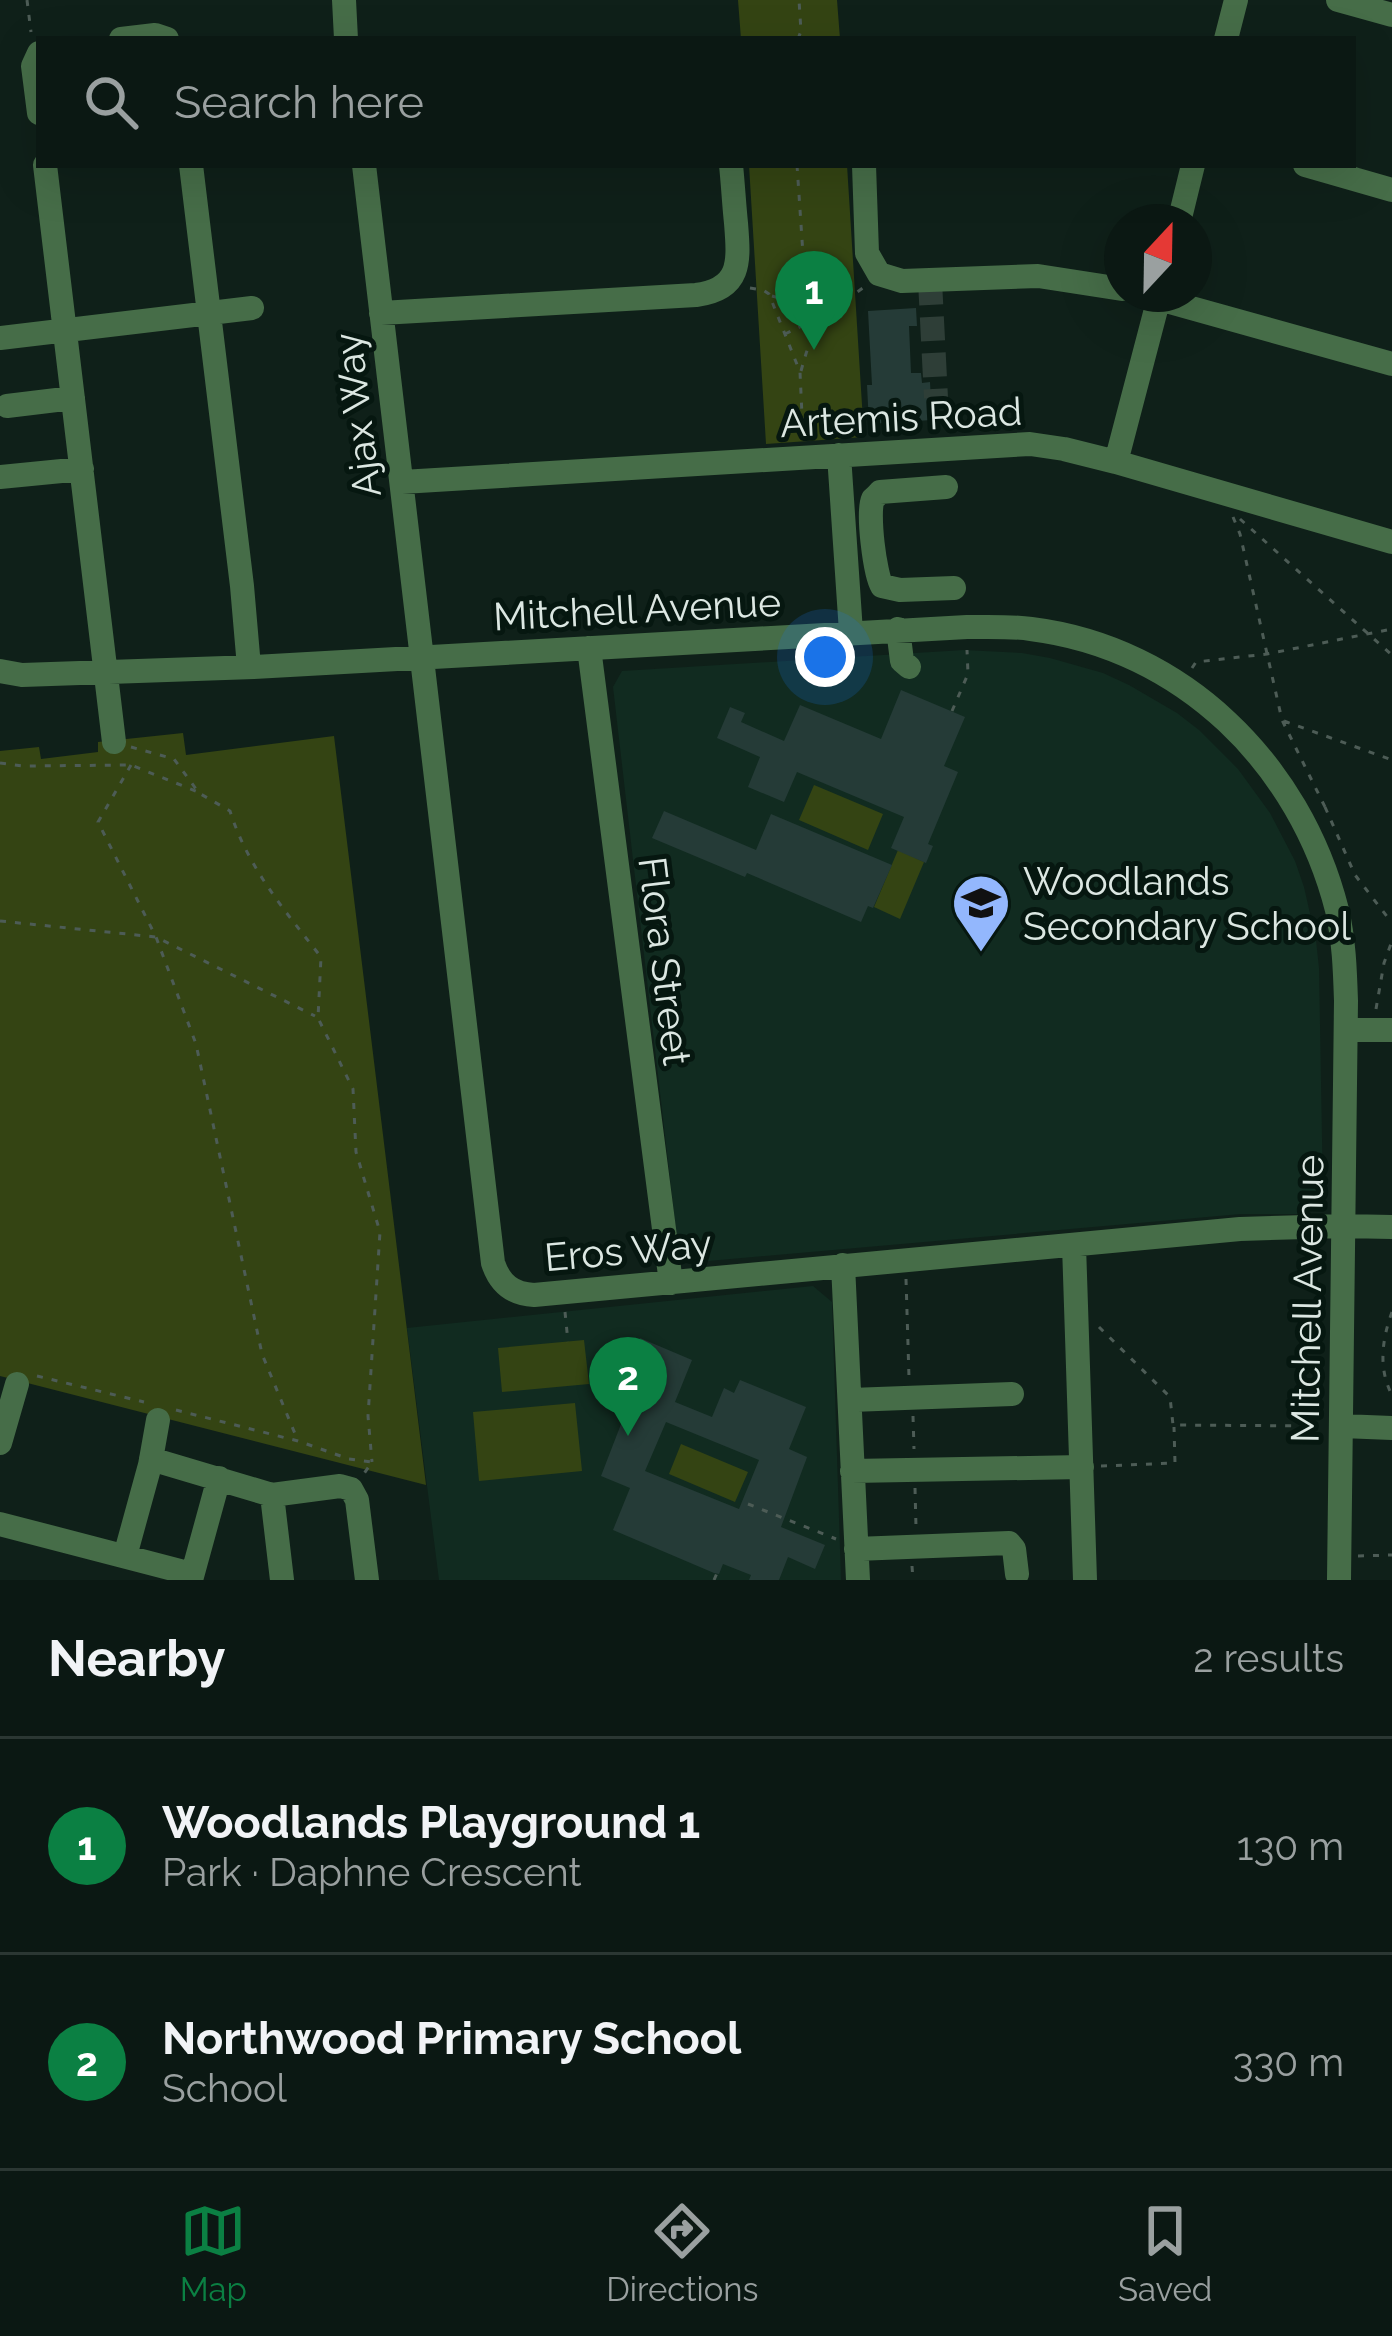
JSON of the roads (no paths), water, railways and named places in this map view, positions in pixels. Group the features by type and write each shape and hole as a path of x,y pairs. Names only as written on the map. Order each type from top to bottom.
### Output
{"street":[{"path":"344,0 346,36"},
{"path":"1227,36 1236,0"},
{"path":"1338,0 1392,15"},
{"path":"36,58 36,90"},
{"path":"45,168 114,742"},
{"path":"191,168 250,667"},
{"name":"Ajax Way","path":"364,168 421,657"},
{"path":"381,313 696,296 719,290 728,283 737,263 731,168"},
{"path":"863,168 867,253 879,274 902,281 1038,276 1104,287"},
{"path":"1183,204 1192,168"},
{"path":"1315,168 1392,190"},
{"path":"0,338 252,308"},
{"path":"1116,462 1150,312"},
{"path":"1212,312 1392,364"},
{"path":"7,406 73,398"},
{"name":"Artemis Road","path":"402,482 1030,444 1116,462 1392,542"},
{"path":"838,455 851,632"},
{"path":"0,477 82,469"},
{"path":"946,487 880,492 872,505 877,580 900,590 954,588"},
{"path":"844,541 874,539"},
{"name":"Mitchell Avenue","path":"0,671 22,675 250,667 967,627 1030,628 1086,641 1182,685 1242,735 1313,812 1341,932 1346,1030 1335,1426 1339,1580"},
{"path":"898,629 902,670"},
{"name":"Flora Street","path":"589,648 671,1283"},
{"name":"Eros Way","path":"421,657 493,1263 500,1279 518,1293 1240,1229 1392,1227"},
{"path":"1346,1030 1382,1030"},
{"path":"1074,1246 1084,1580"},
{"path":"843,1265 845,1389 858,1580"},
{"path":"2,1430 20,1378"},
{"path":"845,1389 912,1398 1012,1394"},
{"path":"125,1556 158,1420"},
{"path":"1335,1426 1392,1428"},
{"path":"151,1459 272,1495 340,1486 355,1495 367,1580"},
{"path":"852,1471 1082,1467"},
{"path":"0,1524 192,1577 219,1478"},
{"path":"272,1495 282,1580"},
{"path":"856,1544 1009,1543 1015,1549 1016,1574"}],"tunnel":[{"path":"930,281 936,398"}],"place":[{"name":"Woodlands Playground 1","path":"814,350"},
{"name":"Woodlands Secondary School","path":"981,954"},
{"name":"Northwood Primary School","path":"628,1436"}]}
